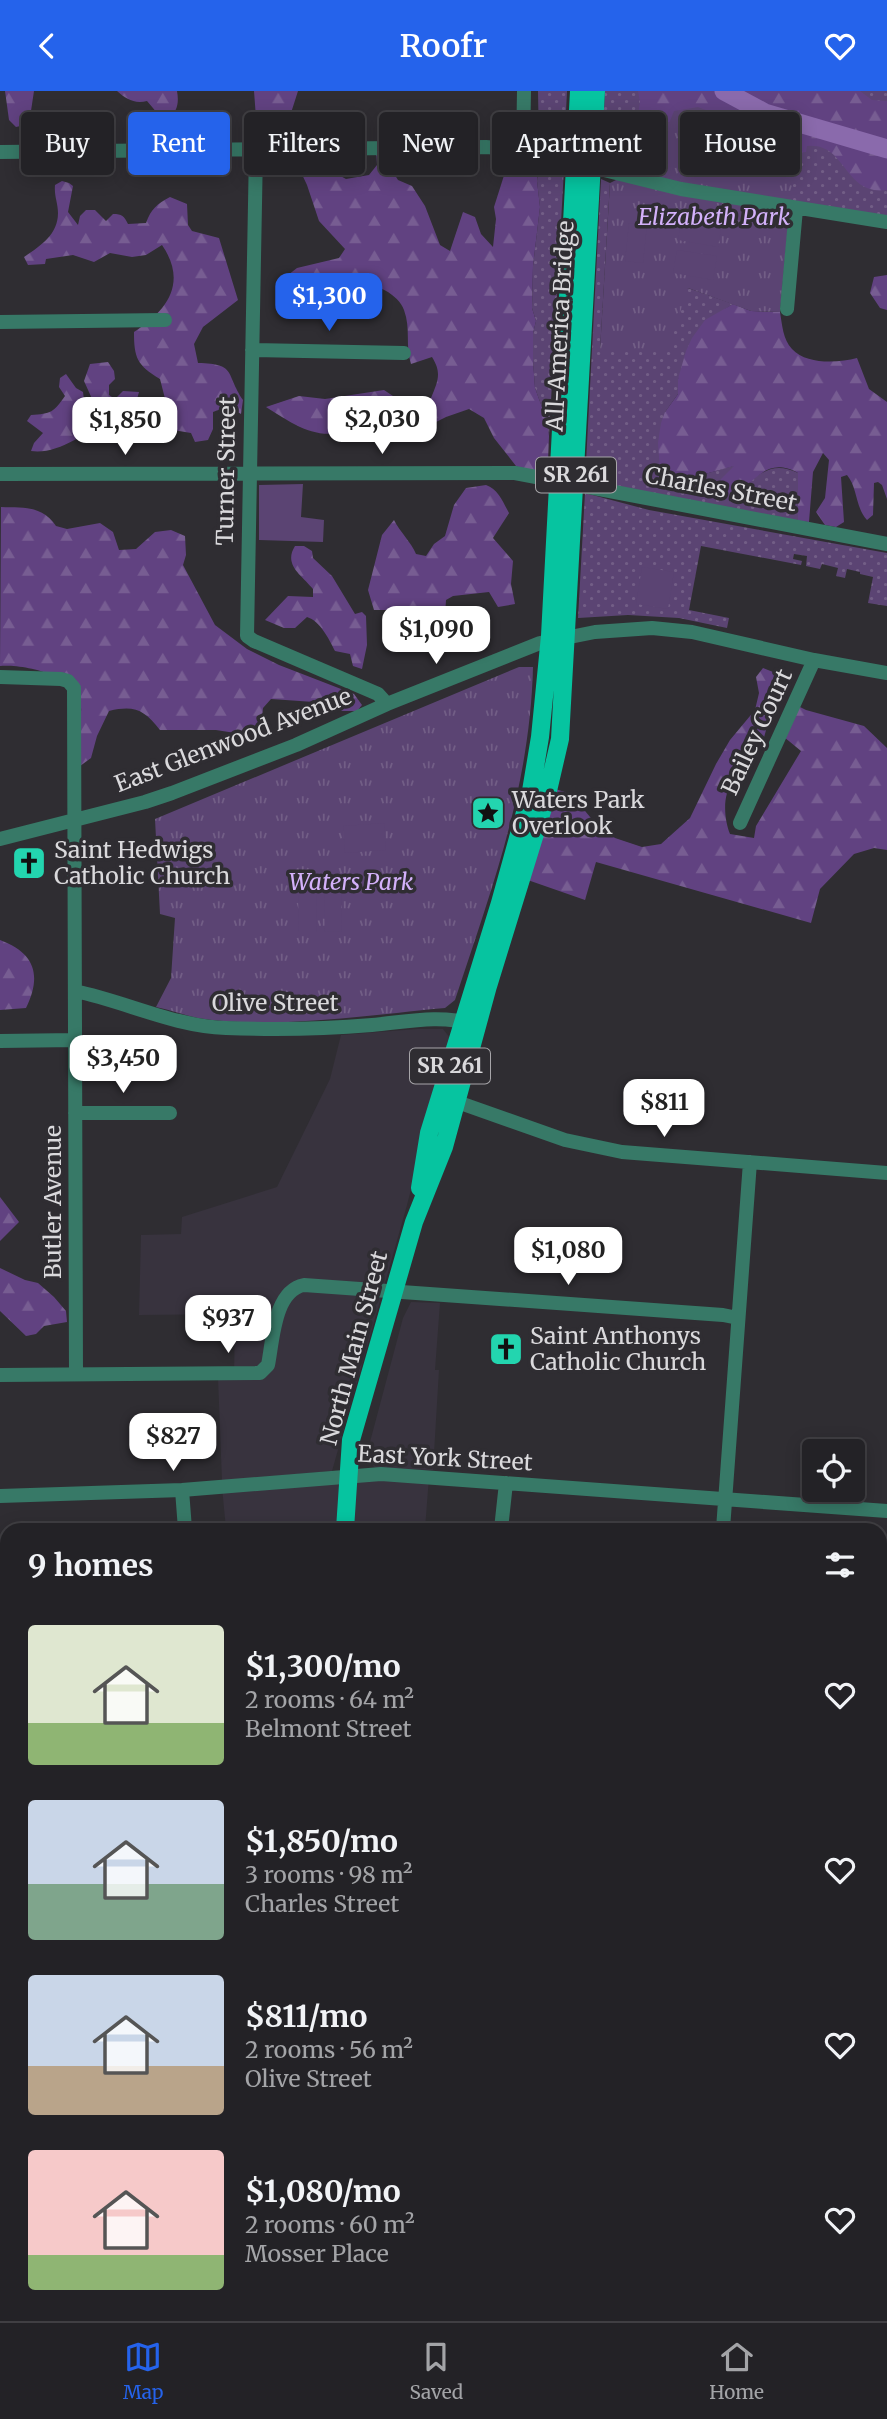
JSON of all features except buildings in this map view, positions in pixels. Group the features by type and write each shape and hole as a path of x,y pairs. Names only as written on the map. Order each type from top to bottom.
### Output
{"main road":[{"name":"All-America Bridge","path":"522,852 546,684 579,91"},
{"name":"All-America Bridge","path":"522,852 547,795 560,739 596,91"},
{"name":"North Main Street","path":"345,1523 351,1440 414,1222 444,1147 448,1099 522,852"}],"street":[{"path":"524,91 525,112"},
{"path":"365,149 492,149"},
{"path":"0,152 244,150"},
{"name":"Turner Street","path":"256,175 247,638 378,694 387,704"},
{"path":"624,175 681,189 887,222"},
{"path":"787,309 796,209"},
{"path":"0,322 165,320"},
{"path":"252,350 404,353"},
{"name":"Charles Street","path":"0,474 515,473 887,544"},
{"name":"East Glenwood Avenue","path":"0,839 172,793 296,745 387,704 540,643 595,632 652,628 691,632 814,660 887,673"},
{"name":"Bailey Court","path":"740,823 814,660"},
{"name":"Butler Avenue","path":"0,677 61,678 72,685 74,694 76,1374"},
{"name":"Olive Street","path":"75,991 110,998 174,1021 223,1028 370,1025 474,1015"},
{"path":"0,1041 75,1040"},
{"path":"448,1099 524,1127 589,1146 654,1156 887,1173"},
{"path":"75,1113 170,1113"},
{"path":"723,1523 750,1162"},
{"path":"0,1375 260,1373 268,1365 283,1300 295,1287 304,1285 737,1318"},
{"name":"East York Street","path":"0,1496 182,1490 381,1475 887,1511"},
{"path":"502,1523 506,1483"},
{"path":"182,1490 185,1523"}],"shaded area":[{"path":"443,1029 450,1038 407,1205 332,1471 222,1481 218,1378 234,1377 235,1314 139,1315 141,1235 181,1234 182,1217 277,1187 330,1079 341,1035"},
{"path":"411,1302 440,1303 435,1370 439,1370 433,1470 375,1468 366,1457 403,1318"},
{"path":"429,1477 425,1523 225,1523 222,1487"}],"green space":[{"path":"5,91 34,91 31,112 21,112 21,126 16,127 9,120"},
{"path":"117,91 177,91 177,107 174,112 156,112 147,101 138,102"},
{"path":"254,91 298,91 291,112 256,112"},
{"path":"538,91 567,91 566,112 538,112"},
{"path":"605,91 887,91 887,219 650,175 666,175 666,112 604,112"},
{"path":"638,91 860,91 872,100 887,101 887,190 873,190 862,185 830,152 820,147 807,146 806,152 800,153 800,112 680,112 680,122 667,122 666,127 666,112 638,112"},
{"name":"Elizabeth Park","path":"698,107 711,112 680,112 680,175 793,175 780,312 751,311 688,288 667,352 600,350 610,183 626,175 666,175 666,131 674,111"},
{"path":"376,148 379,148 379,175 395,175 398,180 412,186 425,206 440,245 450,251 463,212 475,217 481,234 493,247 496,219 494,207 504,175 537,175 540,207 533,266 532,308 536,321 533,361 535,388 547,421 549,436 544,479 516,466 494,438 484,418 469,409 420,430 388,426 381,418 343,432 328,434 300,427 266,407 299,396 325,399 384,390 408,406 431,398 437,382 437,368 432,357 411,364 406,317 396,298 383,289 368,284 354,283 323,290 294,284 288,275 297,268 339,258 345,249 319,221 302,175 339,175 346,179 369,175 377,165"},
{"path":"538,175 564,175 549,436 547,421 535,388 533,361 536,321 532,308 533,266 540,207"},
{"path":"601,179 610,183 600,350 688,288 733,304 725,309 678,379 678,394 665,412 688,483 705,474 736,465 739,492 766,471 789,469 798,473 798,521 585,482"},
{"path":"62,181 73,186 68,212 78,225 80,216 86,210 95,210 106,221 116,214 122,216 128,224 146,223 155,207 170,197 187,204 188,225 192,231 219,238 238,300 203,327 194,344 198,363 225,368 243,400 241,414 227,409 213,412 213,429 208,440 195,442 191,433 173,430 160,379 142,365 136,355 134,332 156,315 170,295 173,284 170,259 162,245 146,255 132,257 110,253 94,262 73,255 46,259 45,264 28,265 24,257 47,239 55,228 58,213 55,185"},
{"path":"682,217 722,223 718,247 678,240"},
{"path":"629,223 647,225 643,263 625,261"},
{"path":"677,250 717,256 713,280 673,273"},
{"path":"887,275 887,310 880,308 870,293 874,277"},
{"path":"733,304 751,311 780,312 787,341 792,349 806,358 832,362 857,358 869,389 887,402 887,499 882,485 874,483 873,515 867,520 847,475 841,477 844,522 836,527 825,525 816,512 825,498 829,460 823,453 813,472 809,522 798,521 798,473 784,468 772,468 763,472 737,492 727,495 715,493 721,479 734,466 705,474 688,483 669,479 660,471 658,443 661,423 665,412 678,394 678,379 686,351 705,320"},
{"path":"108,362 114,371 115,379 109,385 109,395 115,399 123,391 139,392 137,399 142,407 137,413 120,427 115,418 106,418 81,437 61,447 31,451 43,433 27,421 31,415 55,409 65,396 59,387 60,378 66,374 76,388 83,392 84,400 93,401 84,381 90,364"},
{"path":"303,484 301,517 324,520 323,542 259,540 259,485"},
{"path":"486,485 497,493 509,513 493,538 513,561 511,584 515,604 498,607 489,592 453,596 446,600 445,615 435,630 415,630 399,610 374,610 368,590 382,535 394,520 416,554 426,556 434,544 445,536 454,505 466,488"},
{"path":"585,493 649,510 887,553 887,606 868,603 873,577 860,572 847,569 845,578 836,576 838,568 822,564 820,569 806,566 807,556 794,554 793,559 802,561 801,565 701,546 689,610 729,618 727,628 679,618 628,615 578,618"},
{"path":"1,507 38,511 51,519 56,526 67,529 100,523 113,532 119,550 136,549 155,532 171,530 185,536 186,555 183,565 215,625 247,649 279,665 354,694 362,705 357,711 341,711 314,702 271,699 263,708 260,737 216,730 160,730 138,711 109,711 97,736 91,758 76,769 76,730 81,710 79,697 62,680 50,674 23,667 0,666"},
{"path":"295,546 304,546 312,551 313,558 332,576 355,614 362,612 366,616 367,645 362,669 353,666 350,654 335,651 324,631 312,619 307,617 295,628 284,628 265,620 288,596 313,597 313,589 299,574 291,559"},
{"path":"642,567 674,572 668,609 636,604"},
{"name":"Waters Park","path":"519,667 533,667 525,754 517,796 495,877 455,1000 445,1008 289,1022 198,1018 156,1007 171,978 175,918 160,914 155,819"},
{"path":"763,668 778,674 776,689 759,753 733,781 727,793 725,814 730,834 754,838 756,826 801,751 784,737 798,706 864,726 887,748 887,850 874,848 854,854 820,889 811,923 596,862 585,900 522,878 549,787 571,794 595,823 615,838 642,847 661,844 690,818 730,740 755,710 759,693 756,677"},
{"path":"384,823 386,850 345,853 343,826"},
{"path":"324,894 341,894 342,931 325,932"},
{"path":"298,895 316,895 317,932 299,932"},
{"path":"0,940 21,951 32,967 34,985 26,1008 0,1010"},
{"path":"0,1197 19,1222 0,1241"},
{"path":"0,1268 38,1283 66,1311 67,1322 44,1326 36,1334 26,1336 0,1311"}],"waterway":[{"path":"724,91 765,113 887,149"}],"place":[{"name":"Waters Park Overlook","path":"488,813"},
{"name":"Saint Hedwigs Catholic Church","path":"29,863"},
{"name":"Saint Anthonys Catholic Church","path":"506,1349"}]}
